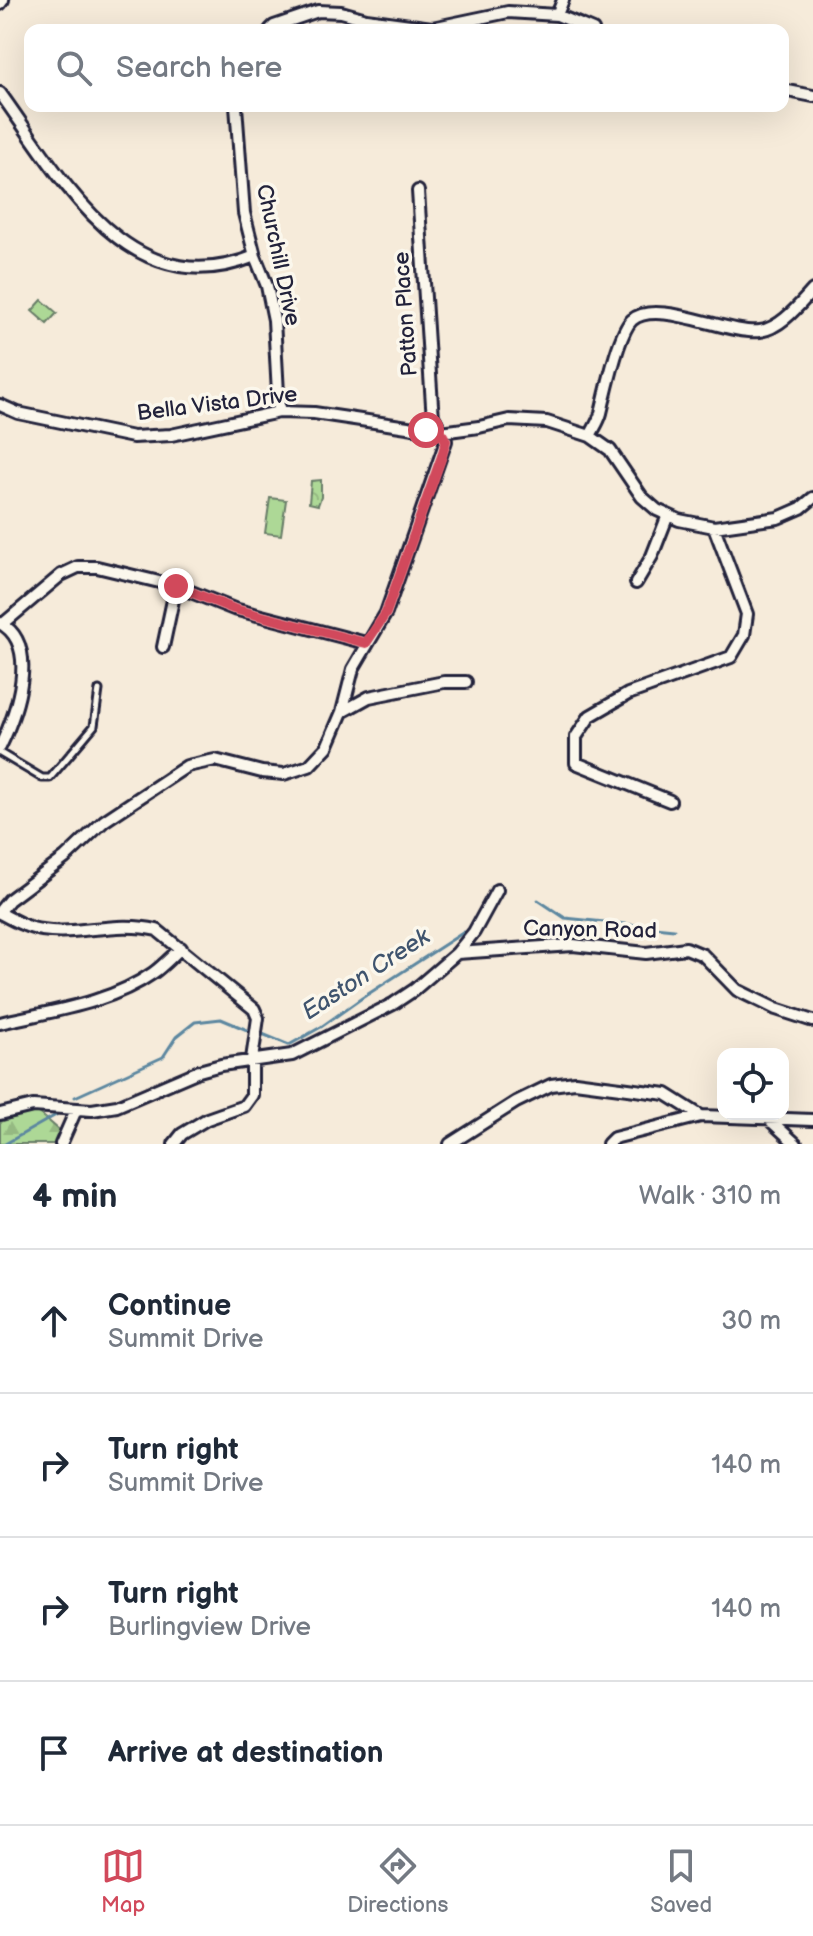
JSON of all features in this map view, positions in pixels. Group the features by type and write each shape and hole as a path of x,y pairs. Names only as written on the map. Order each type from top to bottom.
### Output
{"street":[{"path":"557,15 563,0"},
{"path":"280,24 318,11 341,12 403,24"},
{"path":"451,24 508,12 557,15 579,24"},
{"path":"789,91 813,96"},
{"path":"0,93 77,201 98,224 127,246 150,258 180,266 218,267 255,256"},
{"name":"Churchill Drive","path":"236,112 244,213 255,256 267,286 274,320 279,412"},
{"name":"Patton Place","path":"418,191 433,416 441,432"},
{"path":"813,290 775,325 760,331 678,315 646,314 632,320 623,335 600,417 590,436 610,450 642,497 668,515 714,527 778,518 801,508 813,498"},
{"name":"Bella Vista Drive","path":"0,405 18,413 133,437 171,435 279,412 314,413 441,432 509,420 547,422 590,436"},
{"path":"174,1144 182,1134 207,1119 244,1106 252,1095 252,1059 258,1018 250,1005 157,930 112,925 68,931 41,930 20,924 0,912 9,900 65,858 104,821 187,766 215,760 262,772 284,774 309,766 327,747 342,712 353,669 386,613 442,456 446,441 441,432"},
{"path":"636,583 652,556 668,515"},
{"path":"670,801 576,763 576,737 590,716 628,694 731,657 744,635 747,614 714,527"},
{"path":"0,750 14,713 23,666 20,646 1,625 61,575 78,567 97,567 176,586 234,609 366,643"},
{"path":"163,647 176,586"},
{"path":"342,712 369,697 444,682 466,682"},
{"path":"0,1114 33,1106 92,1110 117,1106 199,1071 252,1059 292,1055 393,1004 414,990 457,953 474,932 497,890"},
{"name":"Canyon Road","path":"457,953 573,945 646,953 686,948 703,955 737,990 776,1009 813,1021"},
{"path":"0,1023 111,995 155,972 181,948"},
{"path":"450,1144 516,1102 551,1085 575,1082 666,1094 701,1116"},
{"path":"61,1144 76,1110"},
{"path":"613,1142 701,1116 771,1121 813,1120"},
{"path":"771,1121 796,1144"}],"lane":[{"path":"0,750 42,778 50,778 94,726 99,690"}],"green space":[{"path":"42,300 57,313 47,324 32,311"},
{"path":"321,480 318,505 309,503 311,481"},
{"path":"270,498 286,500 281,535 265,533"},
{"path":"36,1110 65,1135 55,1144 0,1144 0,1122"}],"waterway":[{"name":"Easton Creek","path":"538,900 565,918 674,929"},
{"name":"Easton Creek","path":"260,1033 289,1045 464,932"},
{"name":"Easton Creek","path":"75,1097 163,1057 176,1037 195,1022 221,1019 252,1032"},
{"name":"Easton Creek","path":"5,1144 56,1115"}],"route":[{"path":"176,586 234,609 366,643 386,613 442,456 446,441 441,432 426,430"}]}
